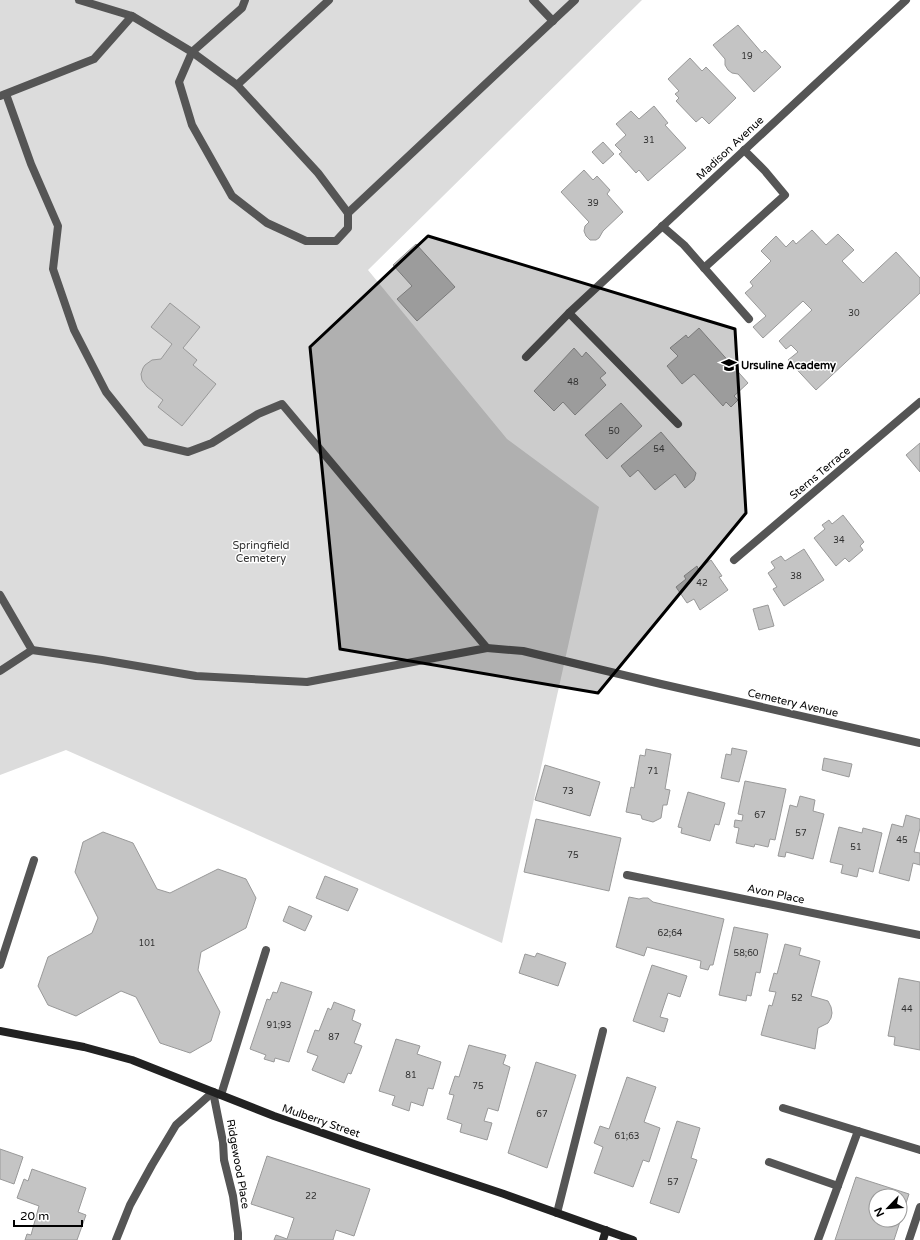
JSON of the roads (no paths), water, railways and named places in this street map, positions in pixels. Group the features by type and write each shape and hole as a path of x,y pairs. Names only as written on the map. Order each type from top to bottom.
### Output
{"street":[{"path":"79,0 132,16 192,52 237,85 318,173 348,213 348,228 336,241 306,241 267,223 232,196 192,125 179,82 192,52 242,8 245,0"},
{"path":"237,85 329,0"},
{"path":"533,0 553,21"},
{"path":"348,213 575,0"},
{"name":"Madison Avenue","path":"526,357 569,313 906,0"},
{"path":"132,16 94,59 3,95 58,226 53,269 74,330 106,392 146,442 188,452 212,443 258,414 282,404 487,648"},
{"path":"704,268 785,195 765,171 744,150"},
{"path":"662,226 684,245 749,319"},
{"path":"569,313 678,424"},
{"name":"Sterns Terrace","path":"734,560 920,402"},
{"path":"0,595 32,650 0,671"},
{"name":"Cemetery Avenue","path":"32,650 196,676 307,682 487,648 523,651 920,743"},
{"path":"0,965 34,860"},
{"name":"Avon Place","path":"627,875 920,935"},
{"path":"116,1240 130,1205 152,1164 176,1125 217,1094 266,950"},
{"name":"Mulberry Street","path":"0,1031 84,1047 132,1060 316,1131 504,1194 633,1240"},
{"path":"557,1213 603,1031"},
{"name":"Ridgewood Place","path":"217,1094 224,1160 233,1196 238,1240"},
{"path":"783,1108 920,1150"},
{"path":"818,1240 858,1131"},
{"path":"769,1162 838,1186"},
{"path":"909,1240 920,1207"},
{"path":"603,1240 606,1230"}],"place":[{"name":"Ursuline Academy","path":"729,365"}],"park label":[{"name":"Springfield Cemetery","path":"261,551"}]}
